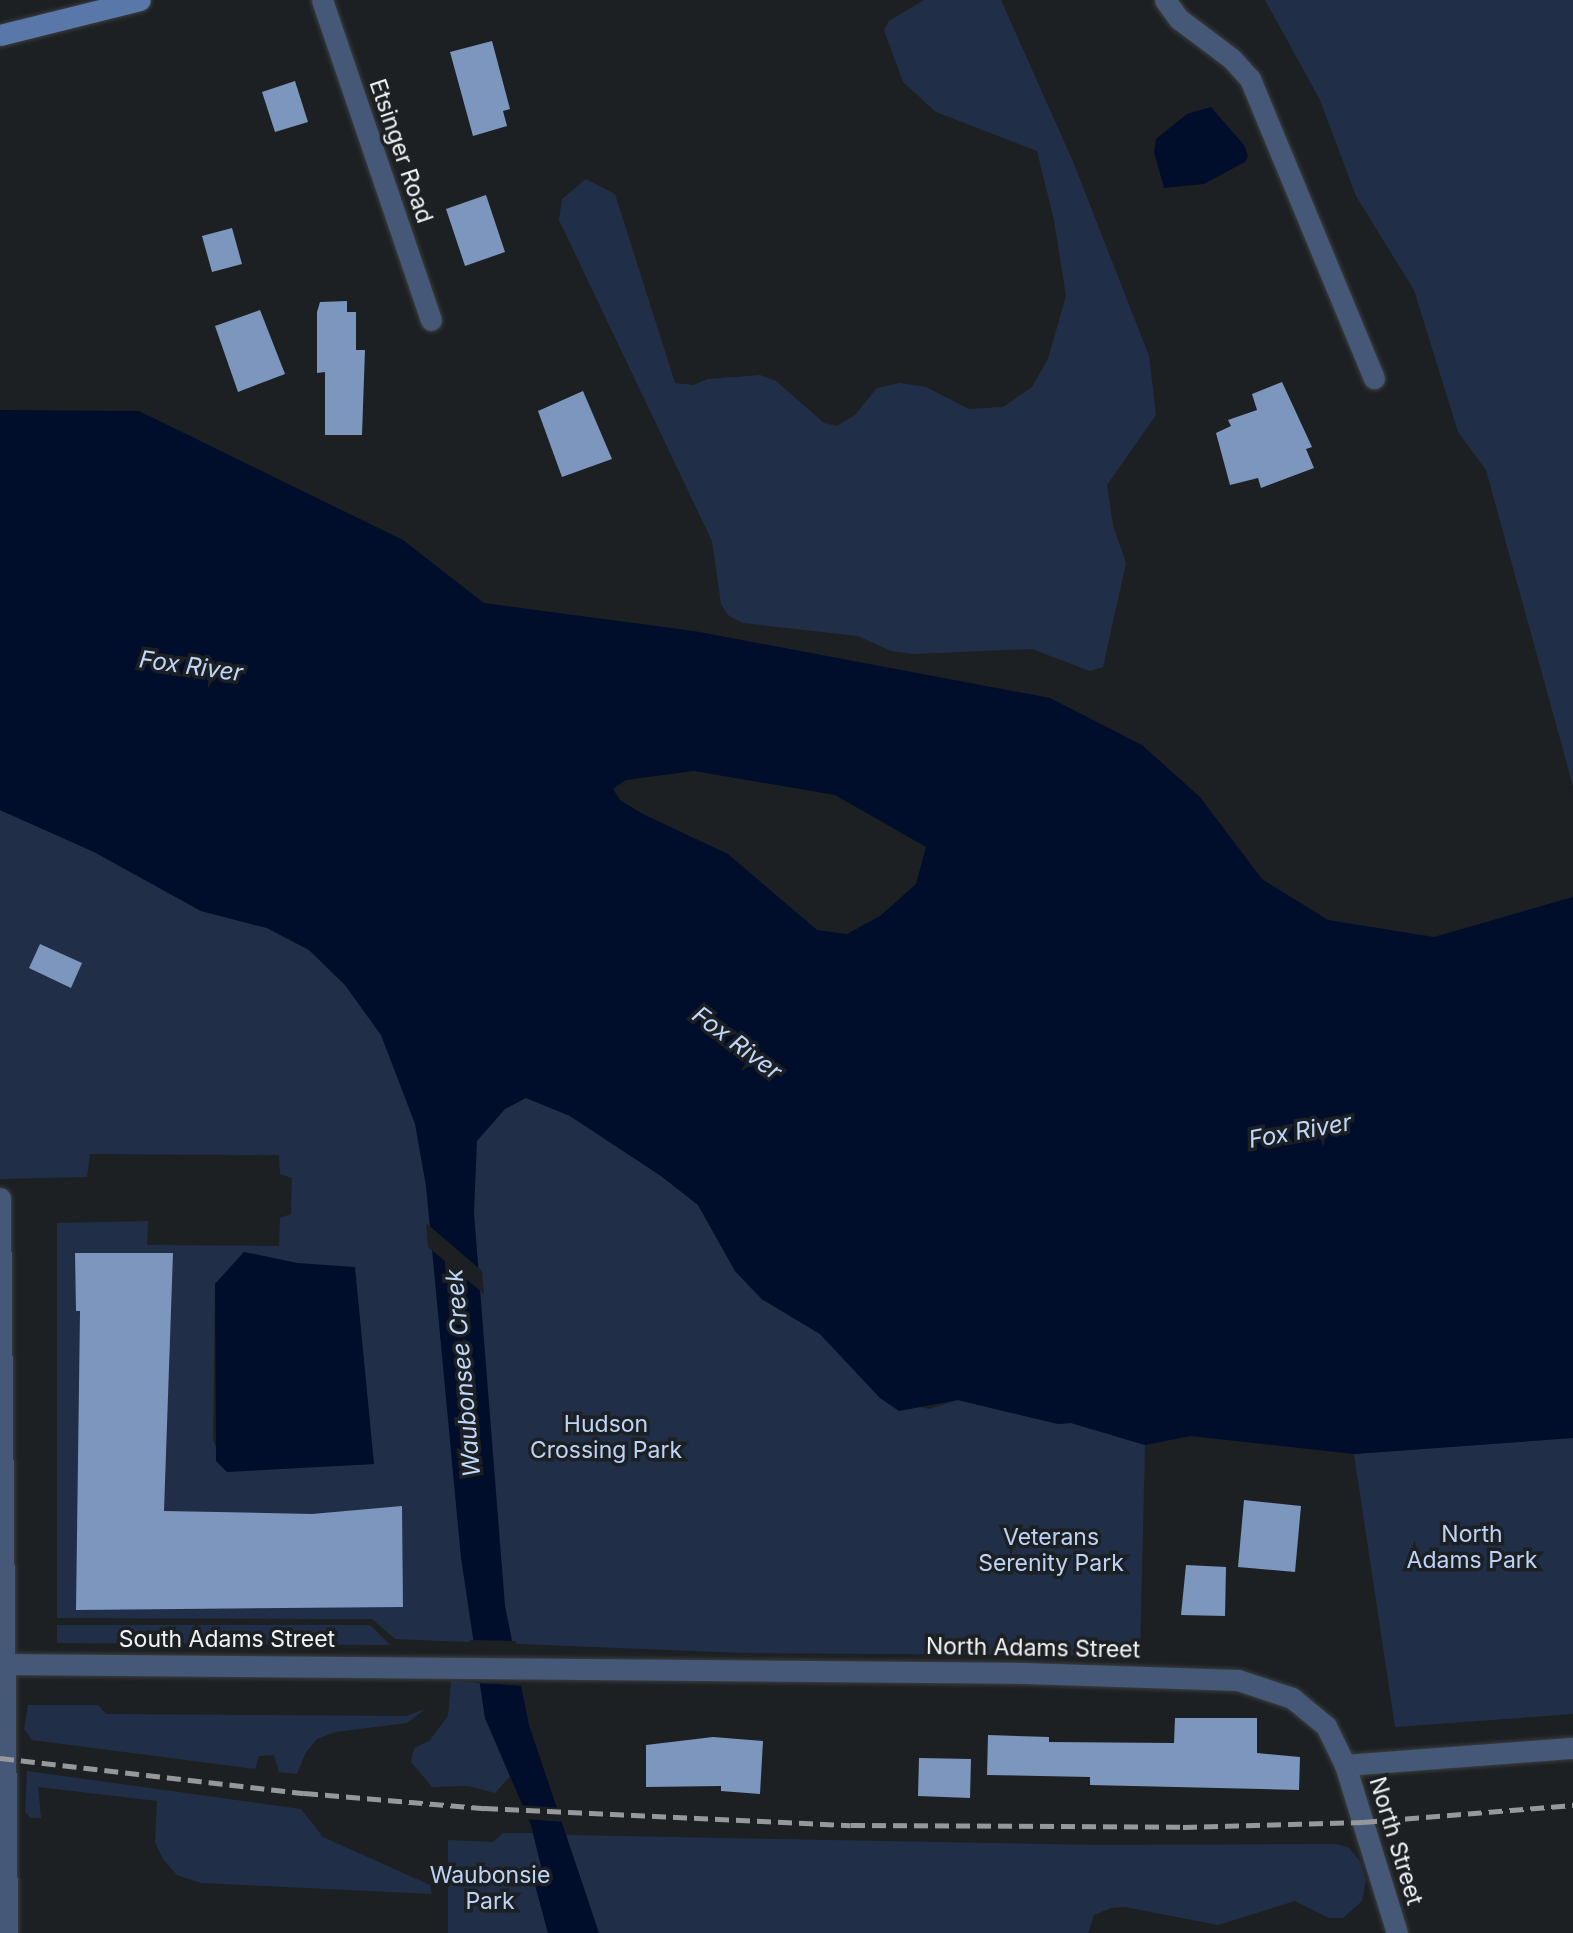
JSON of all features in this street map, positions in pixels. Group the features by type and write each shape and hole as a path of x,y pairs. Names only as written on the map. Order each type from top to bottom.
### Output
{"main road":[{"path":"0,35 140,0"}],"street":[{"name":"Etsinger Road","path":"321,0 431,320"},
{"path":"1165,0 1179,19 1231,59 1250,79 1374,378"},
{"path":"1,1198 2,1664 7,1933"},
{"name":"South Adams Street","path":"2,1664 454,1666"},
{"name":"North Adams Street","path":"454,1666 1238,1680 1292,1698 1326,1726 1345,1765"},
{"path":"1345,1765 1573,1748"},
{"name":"North Street","path":"1345,1765 1397,1933"}],"green space":[{"path":"924,0 1001,0 1074,164 1149,356 1156,415 1107,485 1113,525 1126,563 1103,667 1090,671 1032,649 914,654 891,651 858,636 743,623 728,615 721,604 712,541 559,220 562,199 586,179 615,194 675,383 693,385 708,379 760,375 776,381 824,423 837,426 855,415 877,388 900,383 926,387 969,409 1003,407 1032,387 1048,359 1066,296 1054,220 1037,151 936,112 903,82 884,30 889,21"},
{"path":"1265,0 1573,0 1573,786 1486,470 1458,432 1414,290 1356,196 1320,100"},
{"name":"Hudson Crossing Park","path":"0,810 94,852 201,911 267,928 309,950 345,985 381,1035 570,1116 661,1176 698,1205 735,1271 761,1299 820,1334 880,1398 929,1409 958,1400 1058,1424 1071,1423 1145,1445 1140,1656 742,1653 395,1639 372,1619 57,1618 57,1223 148,1221 147,1245 279,1246 280,1218 291,1214 292,1178 280,1174 279,1155 90,1154 87,1177 0,1179","holes":["244,1252 297,1263 374,1464 227,1471 213,1440 215,1284"]},
{"name":"North Adams Park","path":"1573,1438 1573,1714 1395,1727 1354,1454"},
{"path":"57,1625 370,1625 390,1645 57,1643"},
{"path":"451,1681 480,1683 485,1718 510,1776 495,1793 468,1786 432,1787 411,1762 414,1748 429,1741 448,1716"},
{"path":"28,1705 98,1705 106,1714 406,1716 425,1709 407,1723 335,1732 317,1739 306,1752 297,1774 279,1772 274,1755 259,1756 255,1769 32,1740 24,1729"},
{"path":"27,1771 301,1809 323,1837 430,1885 432,1894 201,1883 177,1875 163,1859 155,1842 157,1801 38,1787 41,1818 31,1818 25,1812"},
{"name":"Waubonsie Park","path":"503,1833 533,1833 541,1866 534,1881 548,1933 448,1933 448,1840 493,1842"},
{"path":"566,1835 1102,1845 1337,1844 1349,1848 1360,1861 1366,1880 1362,1901 1343,1918 1329,1918 1295,1901 1218,1925 1125,1907 1111,1908 1094,1915 1088,1933 599,1933"}],"water":[{"path":"1211,107 1244,145 1248,156 1245,162 1204,184 1164,188 1154,152 1156,139 1187,114"},
{"path":"0,410 139,411 403,540 484,603 694,631 1050,698 1142,745 1200,797 1262,879 1328,920 1434,937 1573,897 1573,1438 1354,1454 1191,1436 1145,1445 1071,1423 1058,1424 958,1400 899,1411 880,1398 820,1334 762,1299 735,1271 698,1205 661,1176 570,1116 526,1098 505,1109 477,1141 474,1213 505,1606 529,1725 599,1933 548,1933 534,1881 541,1866 531,1825 485,1718 461,1558 426,1186 415,1124 381,1035 345,985 309,950 267,928 201,911 94,852 0,810","holes":["694,771 835,795 926,847 916,884 880,916 847,934 817,930 728,854 643,814 620,800 613,789 626,780"]},
{"path":"244,1252 297,1263 355,1267 374,1464 227,1472 216,1461 215,1284"}],"pier":[{"path":"426,1223 482,1271 484,1294 428,1247"},
{"path":"470,1640 516,1641 525,1686 476,1683"},
{"path":"519,1805 561,1808 565,1822 525,1819"}],"building":[{"path":"492,41 510,109 503,111 507,126 473,136 450,52"},
{"path":"295,81 308,122 275,132 262,92"},
{"path":"486,195 505,252 465,266 446,209"},
{"path":"232,228 242,264 212,272 202,236"},
{"path":"347,301 347,312 356,312 356,350 365,350 362,435 325,435 325,372 317,373 317,312 320,302"},
{"path":"260,310 285,374 238,392 215,326"},
{"path":"1282,382 1312,447 1306,449 1314,468 1261,488 1258,478 1230,485 1216,433 1231,426 1228,420 1257,410 1252,394"},
{"path":"583,391 612,459 562,477 538,411"},
{"path":"40,944 82,963 71,988 29,968"},
{"path":"75,1253 173,1253 164,1511 312,1514 402,1506 403,1607 76,1610 80,1311 76,1311"},
{"path":"1244,1500 1301,1506 1295,1572 1238,1567"},
{"path":"1186,1565 1226,1567 1225,1616 1181,1615"},
{"path":"1175,1718 1257,1718 1257,1753 1300,1757 1299,1790 1090,1785 1090,1777 987,1775 988,1735 1049,1737 1049,1742 1174,1743"},
{"path":"713,1737 763,1741 760,1794 721,1791 721,1786 646,1787 646,1745"},
{"path":"919,1758 971,1759 970,1798 918,1796"}],"railway":[{"path":"0,1758 304,1793 484,1808 851,1825 1183,1827 1363,1822 1573,1805"}],"water label":[{"name":"Fox River","path":"191,666"},
{"name":"Fox River","path":"737,1043"},
{"name":"Fox River","path":"1300,1131"},
{"name":"Waubonsee Creek","path":"463,1373"}],"park label":[{"name":"Veterans Serenity Park","path":"1051,1550"}]}
